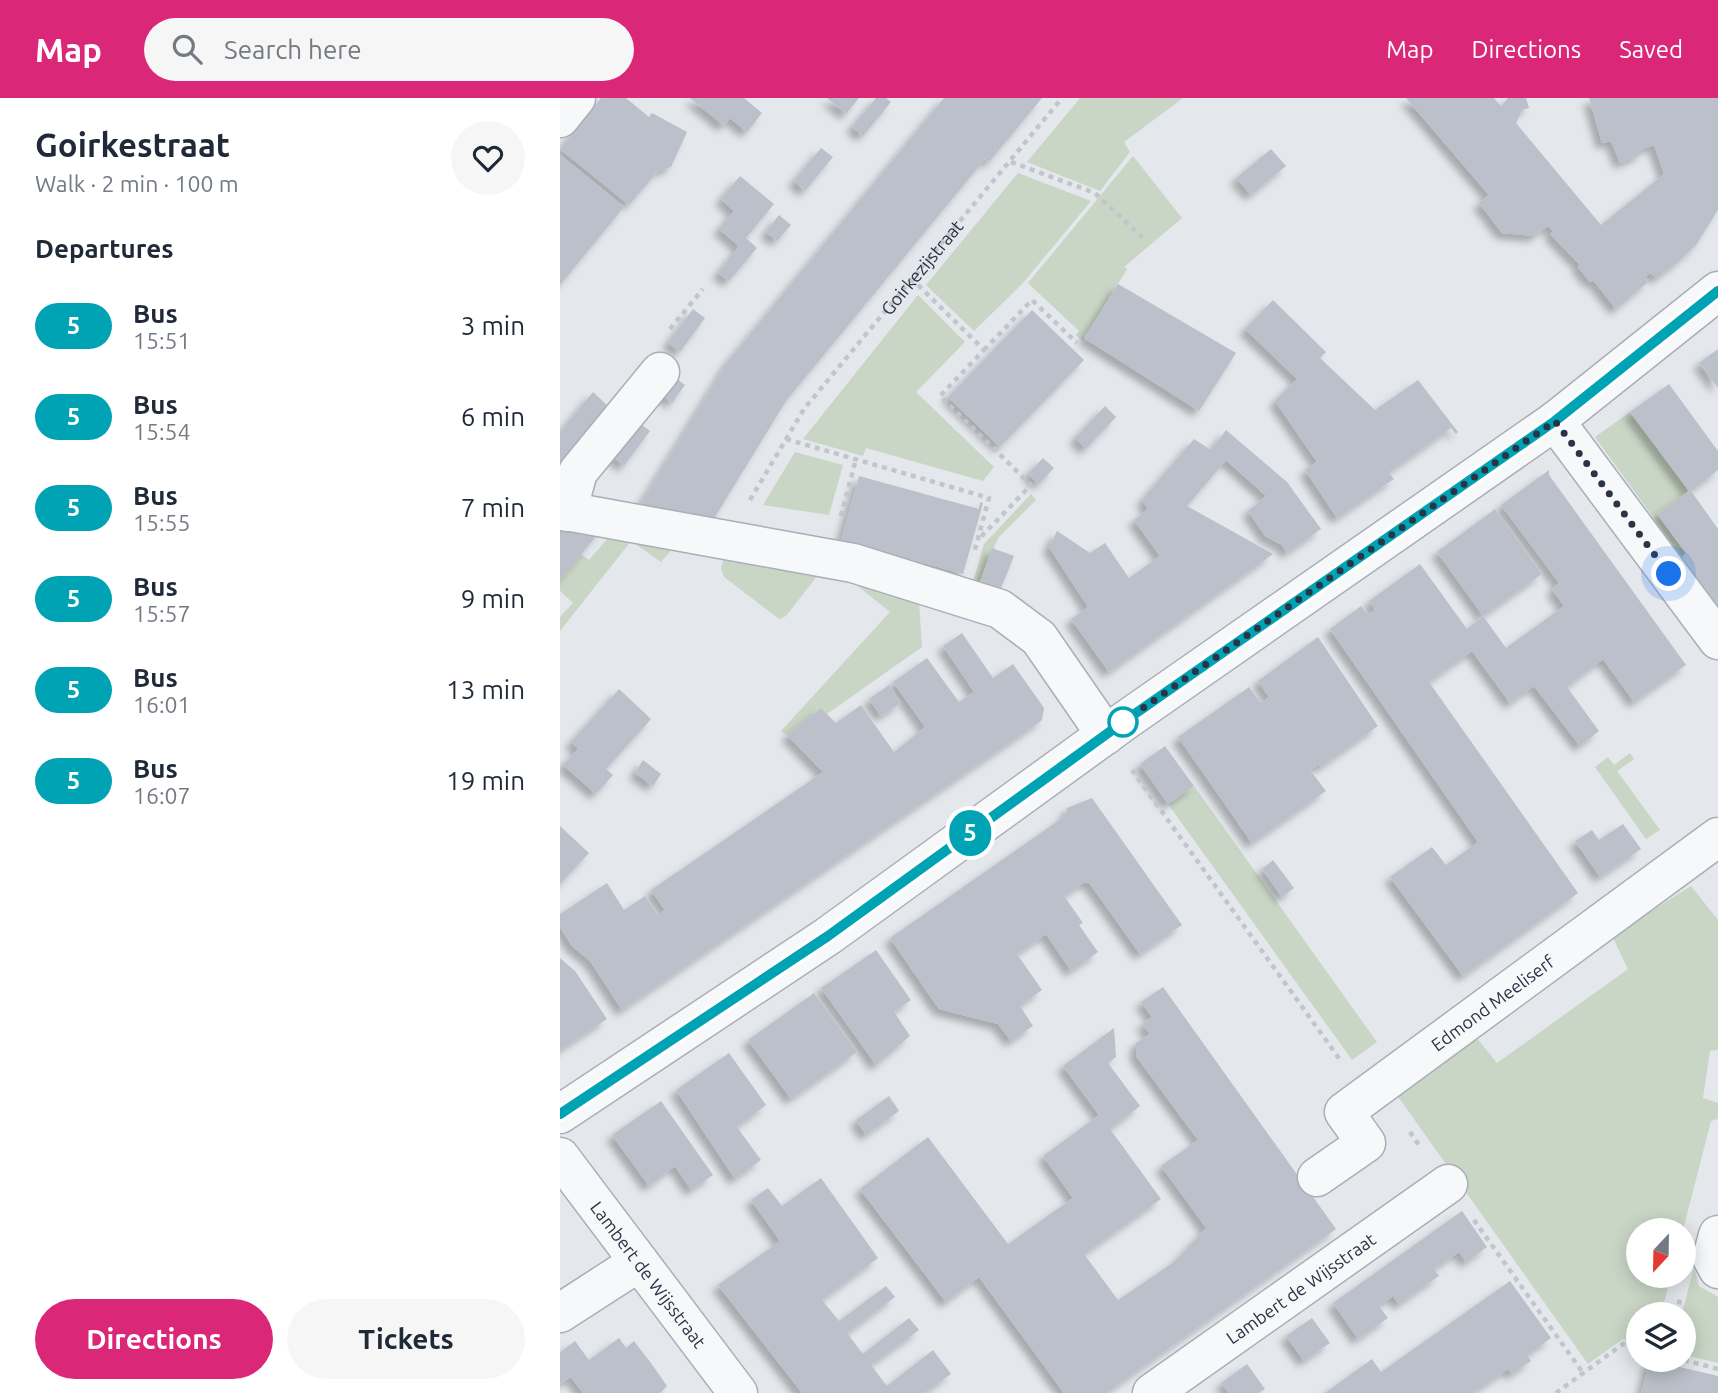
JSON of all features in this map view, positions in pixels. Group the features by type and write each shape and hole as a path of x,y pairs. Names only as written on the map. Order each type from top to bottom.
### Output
{"street":[{"path":"560,118 576,98"},
{"path":"560,1114 828,936 1107,734 1555,421 1718,291"},
{"path":"660,372 579,472 564,511 853,563 1000,609 1039,638 1107,734"},
{"path":"1555,421 1718,640"},
{"name":"Edmond Meeliserf","path":"1317,1177 1366,1143 1344,1112 1718,837"},
{"name":"Lambert de Wijsstraat","path":"560,1157 738,1393"},
{"name":"Lambert de Wijsstraat","path":"1152,1393 1448,1185"},
{"path":"1718,1235 1712,1258 1718,1269"},
{"path":"560,1313 639,1262"}],"path":[{"path":"1050,98 1057,104"},
{"name":"Goirkezijstraat","path":"727,541 804,409 1062,98"},
{"path":"1010,162 1095,193 1146,241"},
{"path":"912,278 984,350"},
{"path":"978,540 1031,485 940,396 1032,300 1077,343"},
{"path":"786,439 989,498 962,597"},
{"path":"829,558 856,459"},
{"path":"1107,734 1372,1092 1448,1185 1583,1373"},
{"path":"1556,1393 1623,1344 1626,1345"},
{"path":"1696,1363 1718,1368"}],"green space":[{"path":"1080,98 1183,98 1124,142 1130,152 1100,191 1027,162"},
{"path":"1133,156 1182,218 1124,267 1127,269 1083,341 1076,335 1079,331 1028,283"},
{"path":"1018,173 1091,201 1023,283 974,331 926,285"},
{"path":"918,295 965,342 916,392 994,467 983,481 866,448 863,456 803,439"},
{"path":"1630,412 1689,491 1657,514 1686,553 1682,557 1595,437"},
{"path":"795,452 843,465 829,515 763,505"},
{"path":"1031,494 1036,500 998,538 980,582 974,579 984,544"},
{"path":"614,531 674,547 661,562 631,541 560,631 560,617 573,603 560,591 560,580 581,554 589,560"},
{"path":"725,553 821,571 786,616 779,619 724,577 721,568"},
{"path":"854,583 919,603 922,647 827,714 821,708 787,735 781,731 890,612"},
{"path":"1630,753 1634,759 1617,771 1660,830 1646,839 1595,767 1608,757 1614,765"},
{"path":"1194,786 1377,1042 1352,1060 1168,804"},
{"path":"1691,886 1718,920 1718,1050 1710,1051 1703,1098 1718,1103 1718,1119 1711,1121 1686,1218 1626,1218 1626,1288 1668,1288 1664,1302 1626,1302 1626,1340 1623,1339 1588,1364 1394,1091 1476,1037 1497,1063 1628,969 1612,936"},
{"path":"1696,1275 1699,1286 1718,1297 1718,1363 1696,1358 1696,1302 1685,1302 1689,1288 1696,1288"}],"building":[{"path":"601,98 626,98 649,117 652,113 687,132 671,167 658,171 629,205 560,149"},
{"path":"690,98 744,98 762,113 747,132 730,118 724,126"},
{"path":"827,98 859,98 846,114"},
{"path":"876,98 886,98 891,102 863,136 852,127"},
{"path":"944,98 1042,98 989,162 985,159 786,401 712,522 637,510 729,360"},
{"path":"1406,98 1494,98 1501,106 1508,98 1526,98 1529,108 1522,110 1516,123 1601,225 1664,174 1654,145 1640,150 1642,154 1620,163 1611,141 1602,143 1589,98 1718,98 1718,210 1696,245 1657,278 1650,273 1645,277 1648,282 1616,309 1550,234 1553,231 1548,226 1534,236 1502,233 1479,203 1489,195"},
{"path":"821,148 833,157 805,191 794,181"},
{"path":"1271,149 1286,166 1251,195 1236,178"},
{"path":"560,155 624,207 560,285"},
{"path":"740,176 774,204 746,238 757,248 729,281 718,273 739,246 719,229 734,211 721,199"},
{"path":"779,215 791,225 777,241 766,232"},
{"path":"1118,284 1236,353 1199,411 1084,338"},
{"path":"1273,300 1326,352 1320,358 1375,410 1418,380 1458,432 1456,434 1451,428 1389,473 1394,479 1337,518 1305,470 1317,462 1275,401 1297,379 1245,329"},
{"path":"693,309 705,318 680,352 668,343"},
{"path":"1032,310 1084,360 1000,447 948,397"},
{"path":"1718,349 1718,388 1699,363"},
{"path":"673,376 685,385 672,403 660,393"},
{"path":"1669,384 1718,451 1718,470 1691,491 1718,529 1718,606 1682,557 1686,553 1657,514 1689,491 1630,412"},
{"path":"593,392 608,406 560,464 560,432"},
{"path":"1105,406 1116,417 1086,449 1075,438"},
{"path":"638,422 650,431 624,466 612,456"},
{"path":"1226,430 1287,482 1321,529 1287,553 1282,545 1265,536 1248,511 1266,496 1226,460 1187,506 1273,554 1109,672 1071,619 1088,607 1049,547 1057,531 1090,553 1105,543 1129,578 1160,556 1134,520 1148,509 1142,500 1194,439 1211,450"},
{"path":"1043,458 1054,468 1039,484 1028,474"},
{"path":"1549,470 1549,475 1686,665 1634,702 1603,659 1567,687 1599,731 1580,746 1534,686 1510,703 1472,651 1429,682 1578,893 1463,976 1390,877 1432,847 1446,865 1478,842 1330,629 1361,606 1368,615 1375,610 1369,601 1420,564 1467,629 1483,616 1506,648 1564,606 1552,589 1559,583 1501,505"},
{"path":"859,476 979,509 980,502 983,503 963,574 841,540"},
{"path":"1495,509 1542,574 1483,616 1437,552"},
{"path":"560,522 602,529 560,580"},
{"path":"992,548 1014,556 1001,588 980,582"},
{"path":"962,633 993,678 1013,664 1044,708 1042,720 622,1010 590,961 572,946 560,927 560,914 607,883 624,910 645,896 658,915 665,910 651,890 823,772 787,735 821,708 836,723 861,705 894,752 925,727 893,682 927,658 959,702 974,692 943,646"},
{"path":"1318,637 1378,726 1321,767 1319,764 1310,770 1326,791 1252,843 1178,737 1249,687 1261,703 1269,697 1258,681"},
{"path":"889,685 901,703 881,716 869,699"},
{"path":"619,689 651,719 606,769 613,775 596,794 563,765 578,749 571,742"},
{"path":"1165,746 1194,786 1168,804 1140,764"},
{"path":"643,760 661,774 653,786 635,773"},
{"path":"1092,798 1182,925 1140,954 1090,884 1085,882 1064,896 1083,923 1079,925 1098,952 1071,971 1046,934 1017,954 1042,990 1020,1006 1033,1026 1011,1041 998,1024 939,1009 890,938 1065,816 1067,808"},
{"path":"1623,824 1641,849 1600,877 1575,841 1592,830 1599,840"},
{"path":"560,826 589,853 560,884"},
{"path":"1273,860 1294,888 1282,897 1262,869"},
{"path":"876,950 911,1000 894,1012 910,1036 876,1065 821,988"},
{"path":"560,958 575,971 607,1019 560,1050"},
{"path":"1163,987 1336,1229 1106,1393 1064,1393 979,1277 946,1302 860,1189 928,1137 1008,1244 1073,1198 1043,1156 1099,1115 1063,1066 1114,1028 1116,1057 1108,1063 1140,1106 1110,1129 1161,1199 1084,1254 1118,1300 1174,1262 1206,1228 1161,1166 1198,1140 1136,1056 1136,1043 1150,1034 1142,1024 1152,1017 1141,1002"},
{"path":"814,993 857,1052 791,1099 748,1040"},
{"path":"729,1053 766,1105 737,1127 761,1160 735,1179 676,1090"},
{"path":"889,1096 899,1111 866,1135 856,1120"},
{"path":"661,1101 713,1175 691,1190 675,1166 649,1186 612,1135"},
{"path":"821,1178 878,1258 822,1300 839,1321 886,1286 895,1297 847,1333 863,1354 909,1318 919,1330 871,1365 887,1386 933,1350 951,1374 924,1393 802,1393 718,1285 780,1241 751,1200 768,1188 782,1206"},
{"path":"1462,1211 1487,1247 1466,1262 1459,1252 1434,1269 1439,1276 1399,1304 1393,1296 1379,1306 1388,1318 1358,1339 1333,1303"},
{"path":"1510,1281 1551,1338 1527,1355 1531,1361 1512,1374 1508,1369 1473,1393 1325,1393 1372,1359 1381,1372"},
{"path":"1312,1318 1330,1343 1304,1361 1286,1336"},
{"path":"619,1338 626,1348 634,1341 651,1363 667,1386 660,1393 583,1393 571,1377 560,1384 560,1352 575,1341 589,1360"},
{"path":"1247,1364 1265,1389 1259,1393 1229,1393 1221,1383"},
{"path":"1696,1371 1718,1376 1718,1393 1641,1393 1647,1372"}],"bus line":[{"name":"5","path":"560,1114 828,936 1126,720 1555,421 1718,291"}],"route":[{"path":"1123,722 1555,421 1669,574"}]}
